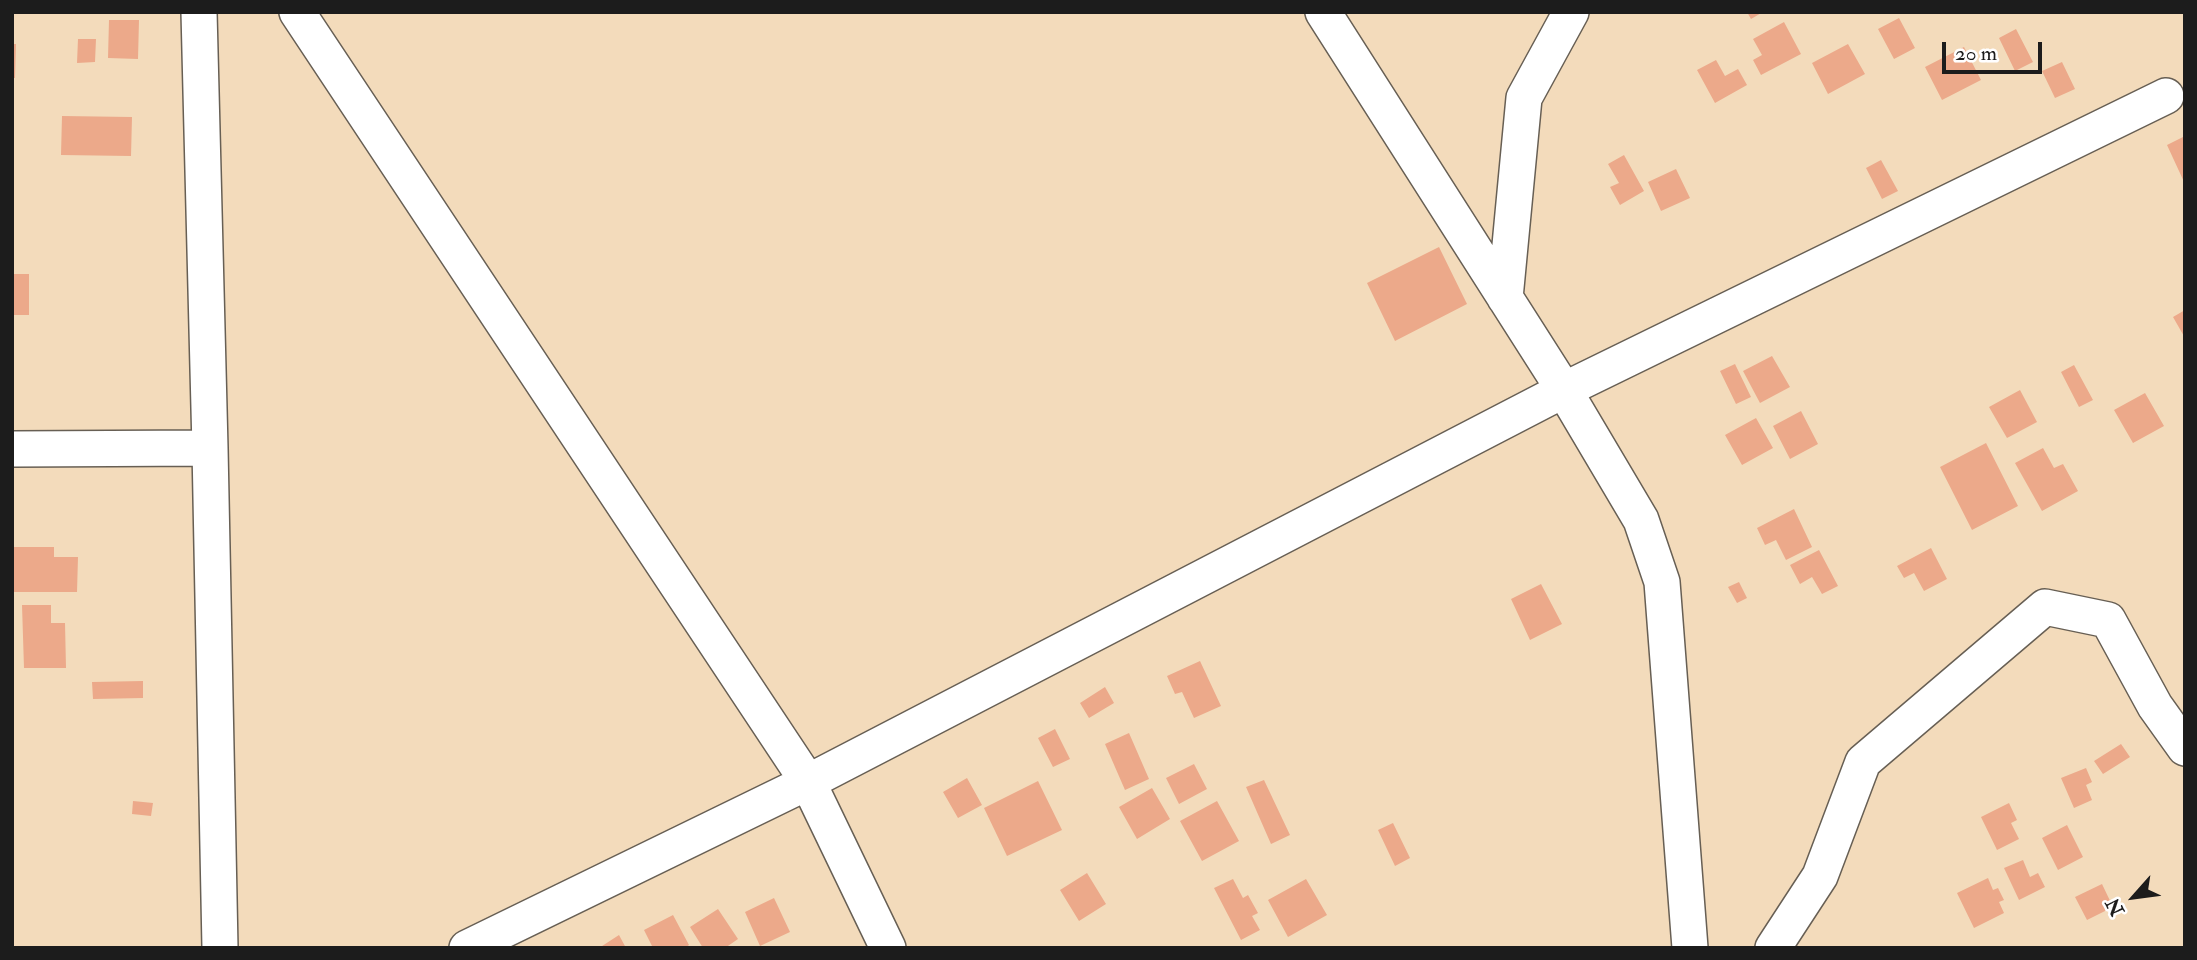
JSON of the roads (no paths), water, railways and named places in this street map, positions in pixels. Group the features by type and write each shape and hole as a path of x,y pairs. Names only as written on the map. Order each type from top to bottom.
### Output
{"street":[{"path":"199,12 220,948"},
{"path":"298,12 808,782 888,948"},
{"path":"1323,12 1564,390 1641,520 1661,582 1690,948"},
{"path":"1505,298 1524,98 1571,12"},
{"path":"467,948 808,782 1564,390 2166,96"},
{"path":"12,449 210,448"},
{"path":"1773,948 1820,876 1863,761 2045,607 2108,620 2155,706 2185,748"}]}
